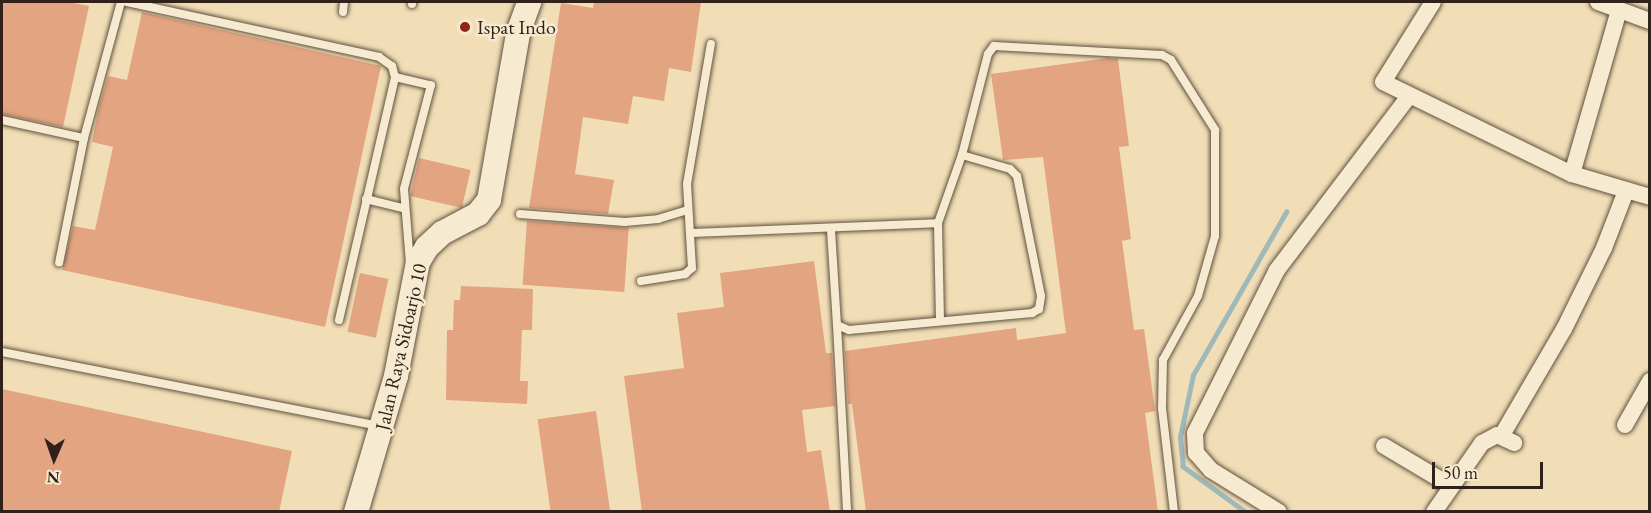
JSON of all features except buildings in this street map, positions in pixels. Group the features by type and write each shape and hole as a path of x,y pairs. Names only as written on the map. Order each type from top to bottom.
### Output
{"street":[{"name":"Jalan Raya Sidoarjo 10","path":"356,512 383,427 412,290 427,247 442,232 478,214 489,200 518,33 529,2"},
{"path":"1433,2 1383,78 1389,86 1572,174 1650,197"},
{"path":"1598,2 1650,21"},
{"path":"1572,174 1619,10"},
{"path":"1279,512 1211,470 1196,453 1195,432 1277,270 1407,95"},
{"path":"1434,512 1482,443 1494,435 1508,439 1604,248 1626,191"},
{"path":"1625,425 1650,381"},
{"path":"1384,446 1451,486"}],"lane":[{"path":"59,263 84,138 121,2"},
{"path":"127,2 379,57 392,66 395,77 339,320"},
{"path":"343,12 344,2"},
{"path":"641,281 685,274 692,268 687,184 711,44"},
{"path":"940,320 938,223 962,155 988,54 994,46 1162,55 1171,60 1203,106 1215,130 1215,236 1198,296 1163,360 1161,384 1174,512"},
{"path":"395,77 433,88 404,189 403,208 412,290"},
{"path":"2,120 84,138"},
{"path":"837,325 857,331 940,320 1032,313 1041,303 1017,176 1010,169 962,155"},
{"path":"366,199 403,208"},
{"path":"520,214 626,222 658,219 687,210"},
{"path":"690,233 831,230 938,223"},
{"path":"831,230 847,512"},
{"path":"2,352 383,427"}],"waterway":[{"path":"1245,512 1183,467 1180,437 1193,375 1286,212"}],"place":[{"name":"Ispat Indo","path":"465,27"}]}
